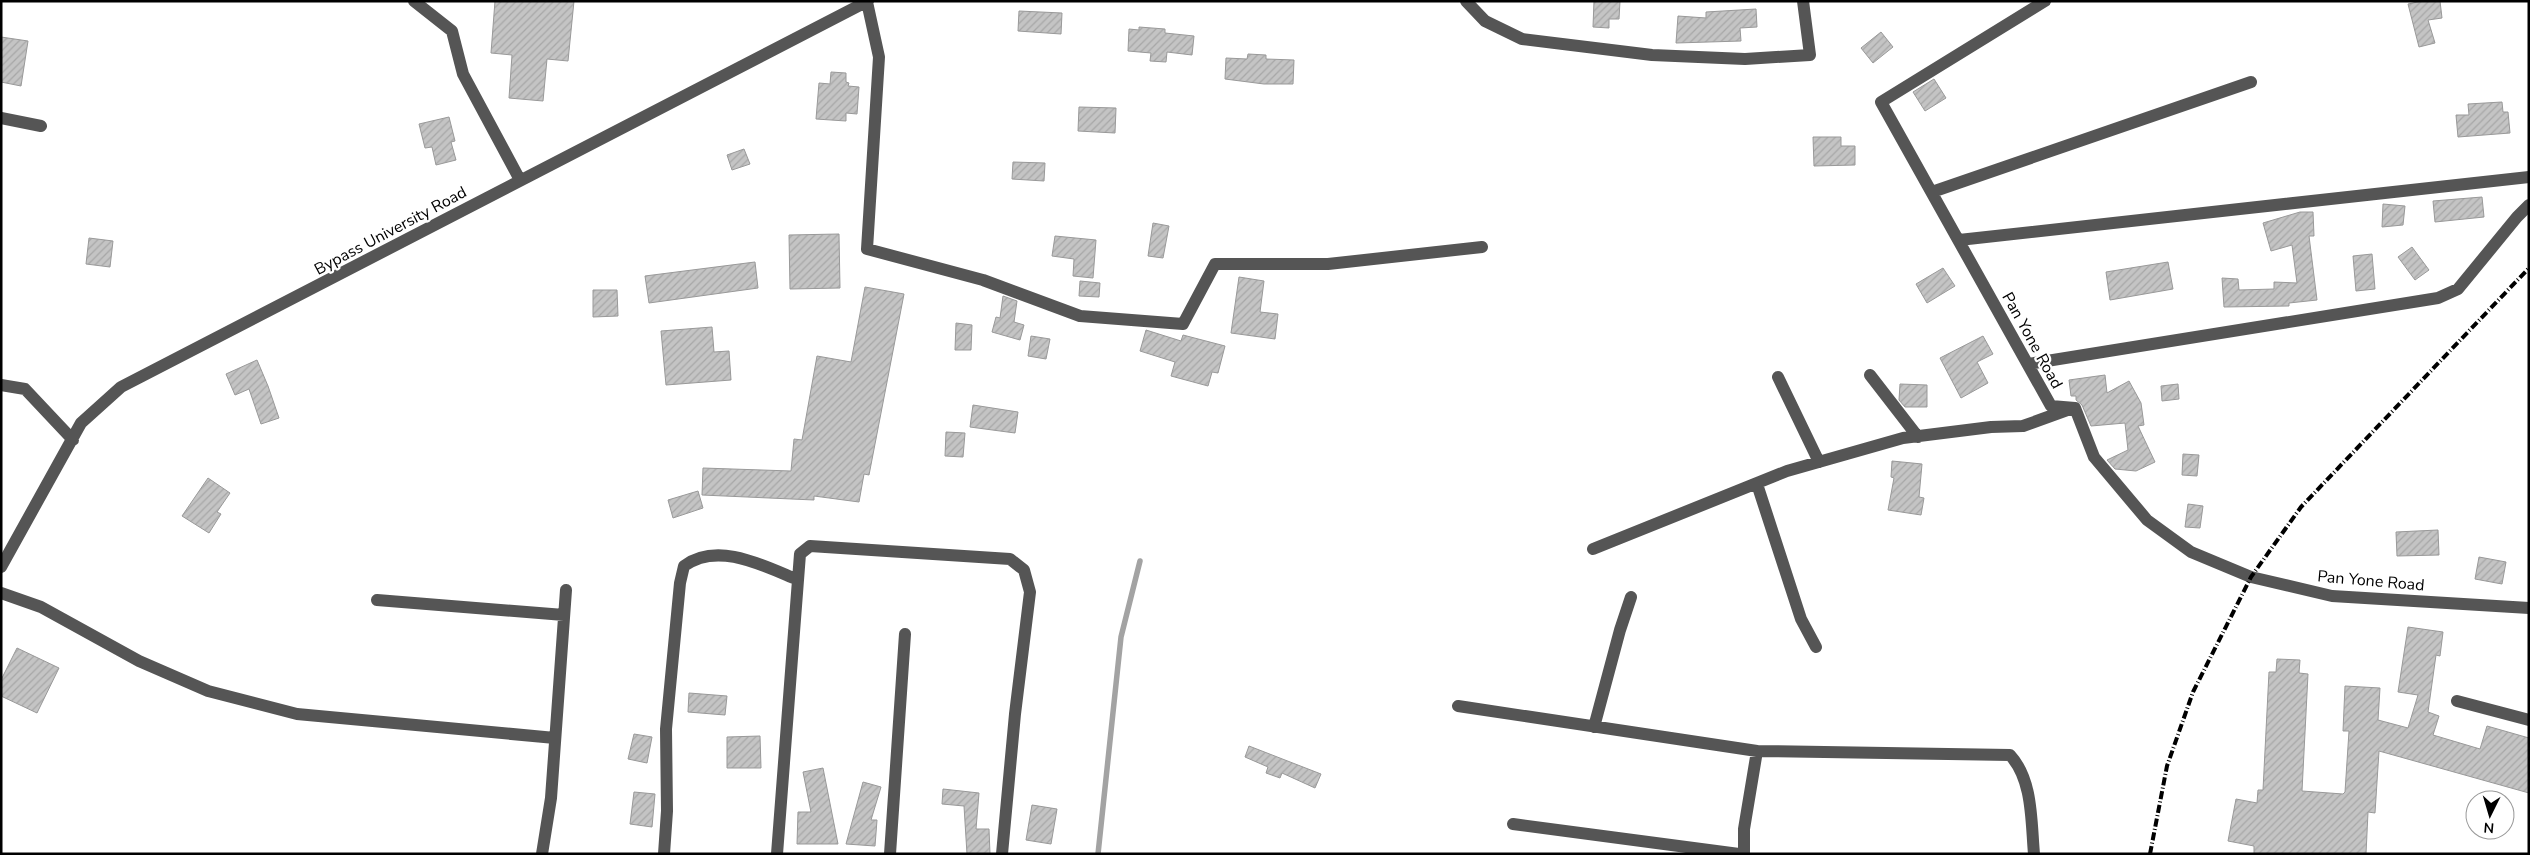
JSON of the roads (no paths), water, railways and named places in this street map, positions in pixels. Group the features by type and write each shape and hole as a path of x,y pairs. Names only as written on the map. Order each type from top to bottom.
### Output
{"street":[{"path":"414,1 452,31 462,74 520,180"},
{"path":"1466,1 1485,21 1522,39 1652,55 1745,59 1810,55 1803,1"},
{"name":"Pan Yone Road","path":"2045,1 1882,102 2051,406 2075,408 2094,457 2147,520 2191,552 2251,577 2332,596 2529,608"},
{"path":"868,2 879,57 867,249 983,280 1080,316 1183,324 1215,264 1328,264 1482,247"},
{"name":"Bypass University Road","path":"1,567 81,423 121,387 868,2"},
{"path":"1932,192 2251,82"},
{"path":"1,118 41,126"},
{"path":"1959,240 2529,177"},
{"path":"2028,364 2438,298 2458,289 2529,205"},
{"path":"1870,375 1918,437"},
{"path":"1778,377 1819,462"},
{"path":"1,385 25,389 73,440"},
{"path":"1593,549 1787,471 1903,438 1991,427 2023,426 2075,408"},
{"path":"1757,484 1801,619 1816,647"},
{"path":"777,854 800,554 810,546 1010,559 1024,570 1030,592 1015,714 1002,854"},
{"path":"664,854 667,811 666,729 680,583 684,566 693,559 717,556 737,557 798,580"},
{"path":"542,854 551,798 566,590"},
{"path":"1,593 41,607 139,661 217,693 297,714 555,738"},
{"path":"1594,727 1620,630 1631,597"},
{"path":"377,600 564,614"},
{"path":"890,854 905,634"},
{"path":"2457,701 2529,720"},
{"path":"1458,706 1757,751 2010,755 2016,762 2029,796 2034,854"},
{"path":"1744,854 1744,829 1757,751"},
{"path":"1513,824 1740,854"}],"waterway":[{"path":"1098,854 1121,637 1140,561"}],"railway":[{"path":"2150,854 2167,766 2193,692 2251,577 2301,507 2529,268"}]}
